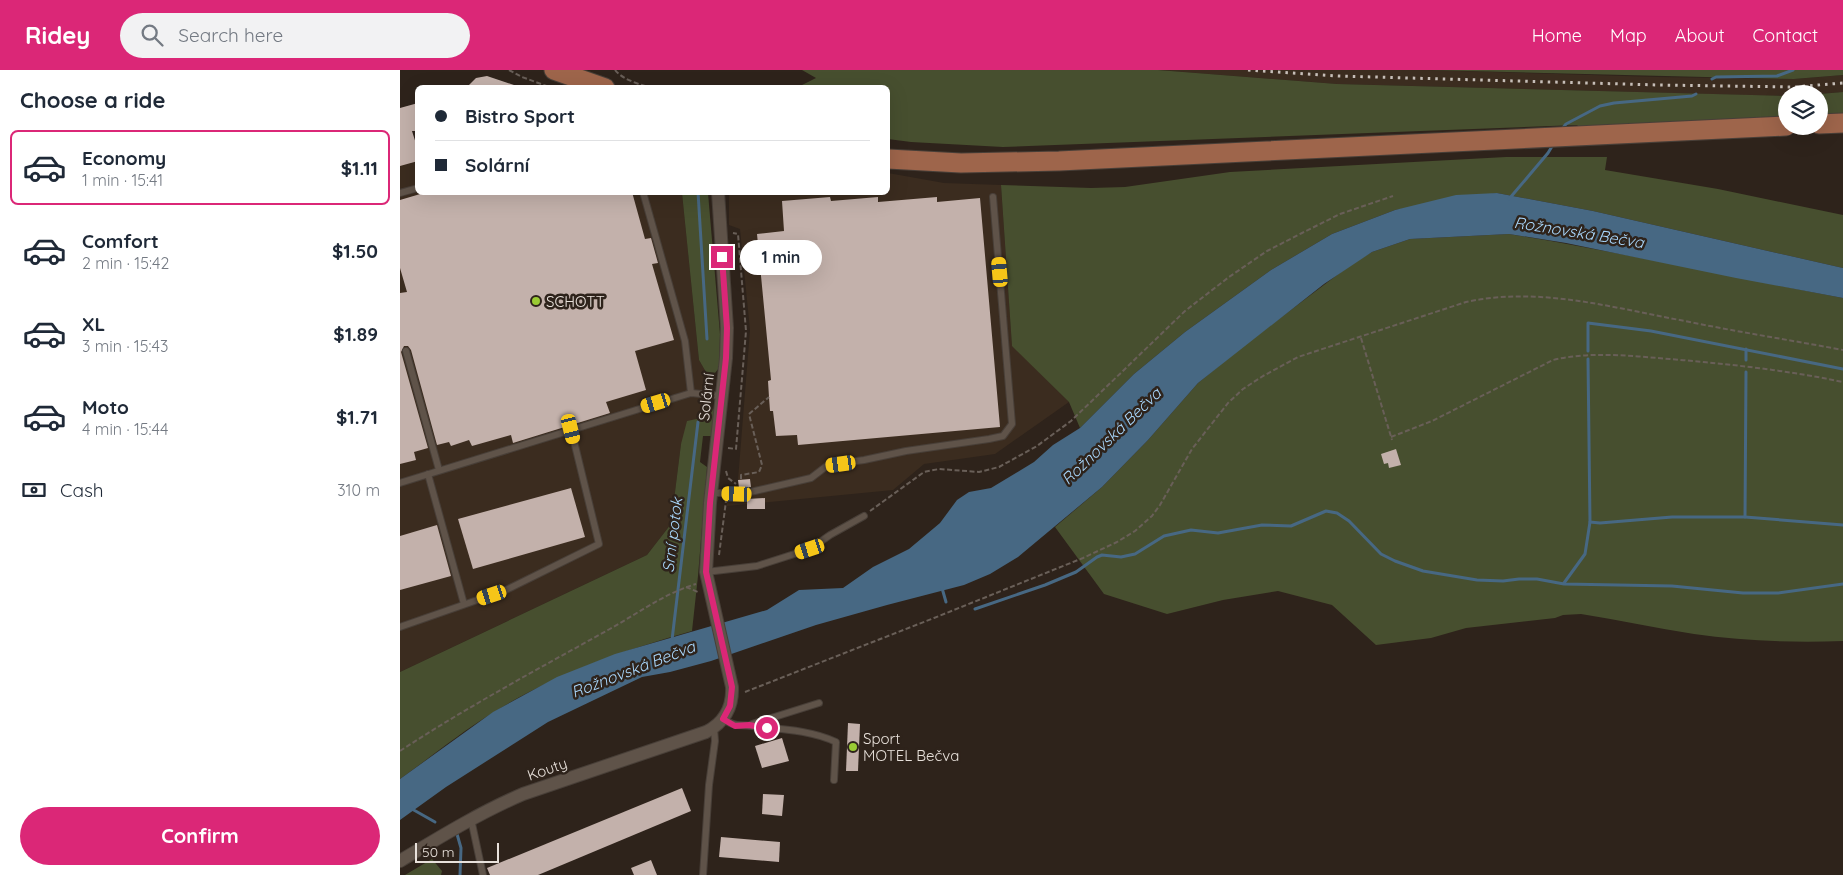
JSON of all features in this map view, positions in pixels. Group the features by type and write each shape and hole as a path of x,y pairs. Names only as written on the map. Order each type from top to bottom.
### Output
{"main road":[{"path":"554,70 596,85"},
{"path":"1828,124 1843,123"},
{"path":"890,159 991,163 1059,161 1778,126"}],"street":[{"name":"Solární","path":"718,195 727,328 726,358 711,493 706,572 707,599 728,669 732,693"},
{"path":"718,724 730,706 732,693"},
{"name":"Kouty","path":"400,861 471,819 523,794 718,724"}],"lane":[{"path":"400,193 415,189"},
{"path":"644,195 685,341 691,393"},
{"path":"711,493 746,493 811,478 828,465 906,451 989,440 1003,436 1012,424 993,197"},
{"path":"406,351 439,470"},
{"path":"400,483 691,393 722,396"},
{"path":"400,627 506,590 599,544 571,429"},
{"path":"428,474 464,604"},
{"path":"706,572 757,566 810,549 830,535 864,516"},
{"path":"749,725 819,703"},
{"path":"703,875 709,785 718,724 749,725 823,736 836,742 834,780"},
{"path":"471,819 483,875"}],"path":[{"path":"509,70 544,85"},
{"path":"615,70 618,74 642,85"},
{"path":"864,516 924,472 939,470 979,472 999,467 1037,446 1071,421 1185,311 1228,277 1267,251 1340,214 1393,196"},
{"path":"732,693 743,693 753,690 1083,558 1128,536 1152,516 1192,449 1228,403 1243,389 1298,357 1361,338 1466,302 1489,298 1556,298 1602,304 1683,321 1843,350"},
{"path":"1361,338 1392,440"},
{"path":"1391,437 1432,420 1553,360 1566,357 1620,355 1726,364 1778,370 1843,382"},
{"path":"741,479 741,475 759,472 762,465 749,414 769,398"},
{"path":"714,557 720,555 726,494"},
{"path":"400,751 446,721 612,628 649,605 685,588 699,592 707,599"}],"shaded area":[{"path":"1158,70 1428,70 1794,79 1843,75 1843,92 1828,93 1828,85 1778,85 1778,96 1337,84"},
{"path":"400,125 415,147 415,195 682,195 699,360 710,379 706,393 706,417 681,444 671,524 647,555 400,672"},
{"path":"890,173 944,183 1001,185 1012,345 1069,402 995,454 924,464 893,490 727,506 727,501 746,499 745,488 751,487 750,479 738,480 750,330 740,229 729,225 729,195 890,195"}],"green space":[{"path":"802,70 1158,70 1337,84 1778,96 1778,119 1583,131 1577,125 1003,147 890,139 890,85 802,85 816,78"},
{"path":"1428,70 1843,70 1843,75 1794,79"},
{"path":"1843,92 1843,115 1828,116 1828,93"},
{"path":"1506,157 1607,157 1605,170 1718,189 1843,215 1843,268 1593,211 1497,193 1395,210 1332,234 1271,270 1185,332 1134,374 1080,428 1069,402 1012,346 1001,185 1091,188 1125,187 1230,172"},
{"path":"682,195 708,195 720,334 719,368 710,379 699,360"},
{"path":"1509,234 1843,298 1843,641 1787,642 1750,640 1694,634 1581,614 1466,628 1431,638 1376,645 1332,605 1278,591 1223,600 1167,614 1104,594 1055,527 1102,487 1148,440 1198,383 1353,263 1372,252 1410,239"},
{"path":"706,406 712,407 714,410 712,436 703,436 700,462 707,467 692,631 615,655 565,675 517,698 458,736 400,779 400,672 647,555 671,524 681,444 687,421 706,417"},
{"path":"432,859 442,871 441,875 405,875"}],"water":[{"name":"Rožnovská Bečva","path":"1497,193 1593,211 1843,268 1843,298 1566,243 1509,234 1410,239 1372,252 1324,284 1198,383 1148,440 1102,487 1018,557 990,574 964,585 816,625 711,661 642,677 548,722 446,787 400,820 400,779 493,712 557,677 615,654 767,610 799,590 843,588 873,567 909,549 940,523 957,500 969,492 991,488 1034,462 1053,445 1080,428 1134,374 1185,332 1271,270 1332,234 1395,210 1456,195"}],"building":[{"path":"487,76 514,85 469,85 476,78"},
{"path":"415,104 415,131 412,131 415,140 415,162 400,166 400,108"},
{"name":"SCHOTT","path":"417,195 633,195 645,239 651,238 658,263 652,264 674,340 635,351 646,390 606,402 610,413 513,443 511,435 472,446 469,440 451,446 449,442 437,445 411,350 408,346 404,346 401,352 428,448 414,452 416,460 400,464 400,293 407,292 400,268 400,200"},
{"path":"830,197 831,201 878,197 878,202 937,197 937,202 980,198 1000,427 798,445 797,435 776,436 773,411 770,411 768,381 771,380 757,234 784,231 782,201"},
{"path":"1396,449 1401,465 1389,468 1388,463 1384,464 1381,454"},
{"path":"750,479 751,487 739,488 738,480"},
{"path":"571,488 585,537 473,569 458,519"},
{"path":"765,498 765,509 747,509 747,499"},
{"path":"437,525 451,576 400,590 400,536"},
{"name":"Sport MOTEL Bečva","path":"848,723 860,724 858,771 846,771"},
{"path":"782,738 789,761 762,768 755,746"},
{"path":"682,788 691,811 538,875 490,875 487,868"},
{"path":"763,794 784,795 782,816 762,814"},
{"path":"721,837 780,842 779,862 719,857"},
{"path":"651,860 657,875 634,875 631,868"}],"waterway":[{"path":"1712,79 1716,77 1777,76 1793,70"},
{"path":"1562,129 1566,124 1600,106 1696,94"},
{"path":"1509,199 1548,153 1554,143"},
{"name":"Srní potok","path":"698,195 707,339"},
{"path":"1588,351 1588,323 1651,331 1843,369"},
{"path":"1746,349 1746,360"},
{"path":"1564,583 1585,554 1590,522 1588,359"},
{"path":"1745,517 1746,372"},
{"name":"Srní potok","path":"672,640 698,422"},
{"path":"975,609 1045,585 1076,572 1102,555 1121,557 1135,554 1164,536 1191,530 1218,533 1262,525 1291,526 1326,511 1337,513 1349,521 1381,554 1395,561 1423,571 1477,580 1537,579 1564,584 1672,586 1743,593 1778,593 1843,584"},
{"path":"1590,522 1600,523 1672,517 1745,517 1843,525"},
{"path":"942,588 946,602"},
{"path":"412,809 435,822"},
{"path":"457,834 461,848 460,875"}],"railway":[{"path":"1248,70 1338,76 1659,85 1794,87 1843,83"}],"place":[{"name":"SCHOTT","path":"536,301"},
{"name":"Sport MOTEL Bečva","path":"853,747"}],"route":[{"path":"722,257 727,328 726,358 710,503 706,572 732,687 732,699 728,712 723,719 735,726 749,725 767,728"}]}
